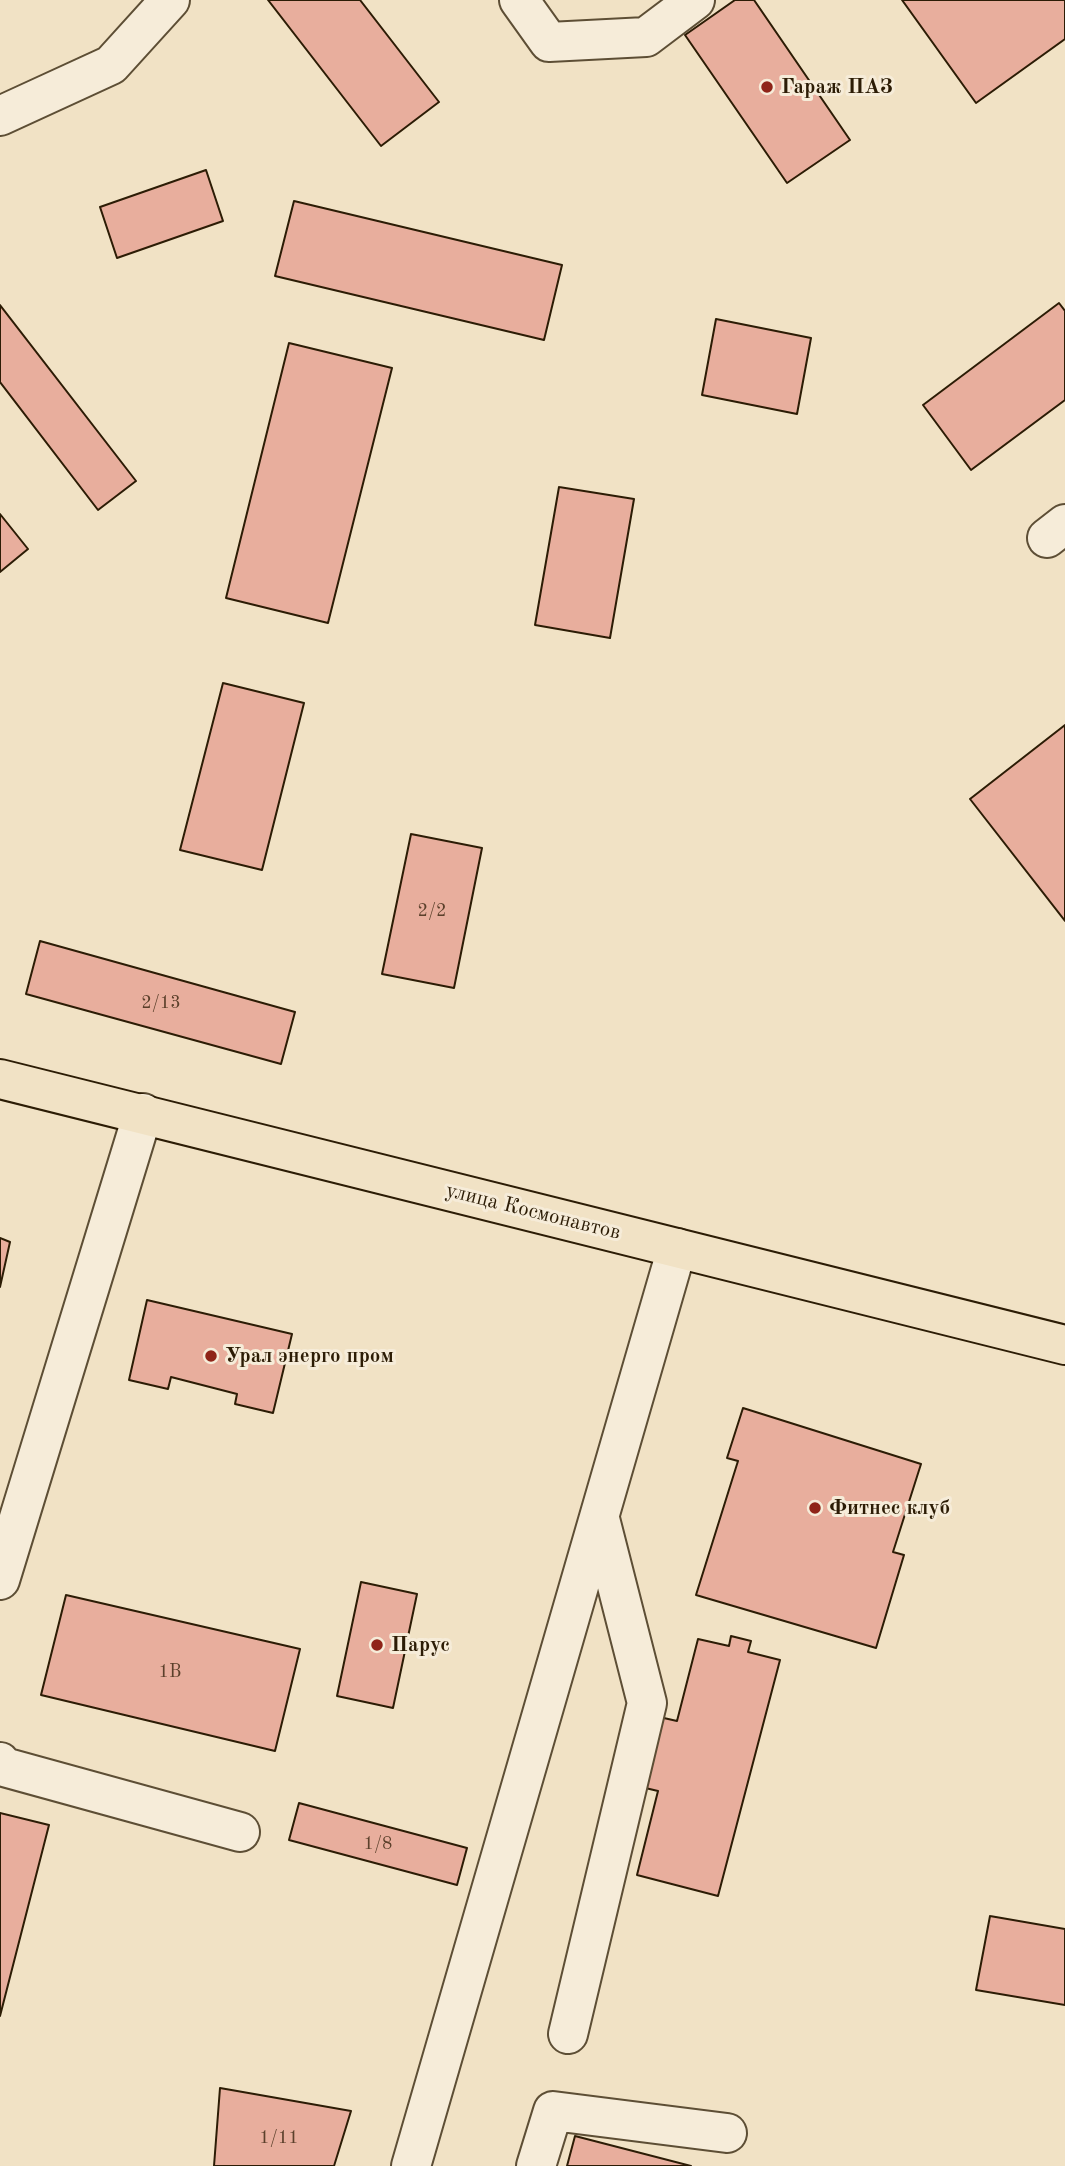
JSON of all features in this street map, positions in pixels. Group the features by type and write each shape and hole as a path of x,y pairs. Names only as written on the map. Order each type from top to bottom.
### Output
{"main road":[{"name":"улица Космонавтов","path":"0,1079 1065,1345"}],"lane":[{"path":"0,116 111,65 170,0"},
{"path":"519,0 549,42 646,37 695,0"},
{"path":"0,1580 143,1114"},
{"path":"411,2166 677,1248"},
{"path":"568,2034 647,1703 599,1517"},
{"path":"0,1762 4,1767 240,1832"},
{"path":"536,2166 552,2111 727,2133"}],"building":[{"path":"268,0 360,0 439,102 381,146"},
{"name":"Гараж ПАЗ","path":"735,0 754,0 850,140 787,183 685,35"},
{"path":"902,0 1065,0 1065,39 976,103"},
{"path":"206,170 223,221 117,258 100,207"},
{"path":"294,201 562,265 544,340 275,276"},
{"path":"1059,303 1065,311 1065,400 971,470 923,405"},
{"path":"0,305 136,481 98,510 0,382"},
{"path":"716,319 811,338 797,414 702,395"},
{"path":"289,343 392,368 328,623 226,598"},
{"path":"559,487 634,499 610,638 535,625"},
{"path":"0,514 28,549 0,572"},
{"path":"223,683 304,703 262,870 180,850"},
{"path":"1065,725 1065,921 970,799"},
{"path":"411,834 482,848 454,988 382,974"},
{"path":"40,941 295,1012 281,1064 26,994"},
{"path":"0,1238 10,1242 0,1287"},
{"name":"Урал энерго пром","path":"147,1300 292,1334 273,1413 235,1404 237,1394 171,1377 168,1389 129,1380"},
{"name":"Фитнес клуб","path":"743,1408 921,1464 893,1552 904,1555 876,1648 696,1595 738,1461 727,1458"},
{"name":"Парус","path":"361,1582 417,1594 393,1708 337,1696"},
{"path":"66,1595 300,1649 275,1751 41,1695"},
{"path":"731,1636 751,1641 748,1652 780,1660 718,1896 637,1875 658,1791 637,1786 655,1716 677,1721 698,1639 729,1646"},
{"path":"299,1803 467,1848 457,1885 289,1840"},
{"path":"0,1813 49,1825 0,2016"},
{"path":"990,1916 1065,1929 1065,2005 976,1990"},
{"path":"220,2088 351,2111 334,2166 214,2166"},
{"path":"575,2136 691,2166 567,2166"}],"place":[{"name":"Гараж ПАЗ","path":"767,87"},
{"name":"Урал энерго пром","path":"211,1356"},
{"name":"Фитнес клуб","path":"815,1508"},
{"name":"Парус","path":"377,1645"}]}
